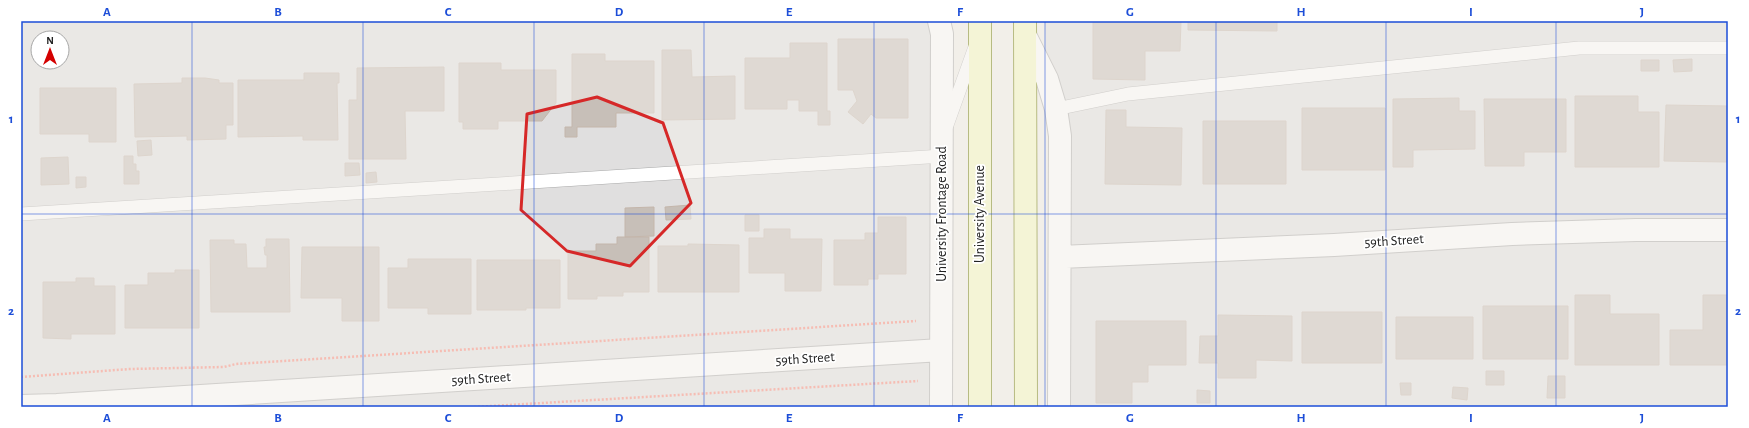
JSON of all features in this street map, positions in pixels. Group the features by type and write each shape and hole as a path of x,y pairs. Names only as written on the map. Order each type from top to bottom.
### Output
{"main road":[{"name":"University Avenue","path":"979,28 980,407"},
{"path":"1025,28 1026,407"}],"street":[{"name":"University Frontage Road","path":"939,21 942,34 943,146 942,407"},
{"path":"1025,28 1047,79 1056,110 1060,136 1059,407"},
{"name":"59th Street","path":"1060,257 1334,245 1512,234 1636,230 1728,230"},
{"name":"59th Street","path":"21,406 942,350"}],"lane":[{"path":"21,214 943,146 979,28"},
{"path":"1056,110 1128,94 1579,48 1728,48"}],"path":[{"path":"21,377 130,370 224,367 236,364 368,355 916,321"},
{"path":"474,407 920,381"}],"highlighted area":[{"path":"597,97 663,123 691,203 630,266 567,251 521,210 527,114"}],"shaded area":[{"path":"21,21 930,21 930,407 21,407"},
{"path":"1045,21 1728,21 1728,407 1068,407 1046,63"}],"building":[{"path":"1093,21 1181,21 1180,51 1145,51 1145,80 1093,79"},
{"path":"1188,21 1277,21 1277,31 1188,30"},
{"path":"838,39 908,39 908,118 876,118 871,114 863,124 848,112 857,101 853,90 838,90"},
{"path":"790,43 827,43 827,111 830,111 830,125 818,125 818,111 799,111 799,100 787,100 787,109 745,109 745,58 790,58"},
{"path":"662,50 691,50 692,77 735,76 735,119 662,120"},
{"path":"572,54 605,54 605,61 654,61 654,113 616,113 616,127 577,127 577,137 565,137 565,127 572,127"},
{"path":"1692,59 1692,71 1674,72 1673,60"},
{"path":"1641,60 1659,60 1659,71 1641,71"},
{"path":"459,63 501,63 501,70 556,70 556,103 542,121 498,121 498,129 463,129 463,122 459,122"},
{"path":"444,67 444,111 405,111 406,159 349,159 349,100 357,100 357,68"},
{"path":"304,73 339,73 339,83 337,83 338,140 303,140 303,136 238,137 238,80 304,80"},
{"path":"182,78 205,78 219,80 219,83 233,83 233,125 226,125 226,139 187,140 187,136 135,137 134,84 182,83"},
{"path":"40,88 116,88 116,142 89,142 89,134 40,134"},
{"path":"1575,96 1638,96 1638,112 1659,112 1659,167 1575,167"},
{"path":"1459,98 1459,111 1475,111 1475,149 1413,150 1413,167 1393,167 1393,99"},
{"path":"1484,99 1566,99 1566,152 1524,152 1524,166 1485,166"},
{"path":"1666,105 1728,106 1728,162 1664,161"},
{"path":"1302,108 1385,108 1385,170 1302,170"},
{"path":"1106,110 1126,110 1126,127 1182,128 1181,185 1105,184"},
{"path":"1203,121 1286,121 1286,184 1203,184"},
{"path":"151,140 152,155 138,156 137,141"},
{"path":"124,156 133,156 133,164 136,164 136,171 139,171 139,184 124,184"},
{"path":"68,157 69,184 41,185 41,158"},
{"path":"345,163 359,163 360,175 345,176"},
{"path":"376,172 377,182 366,183 366,173"},
{"path":"76,177 86,177 86,187 76,188"},
{"path":"690,205 691,219 666,220 665,207"},
{"path":"654,207 654,236 625,237 625,208"},
{"path":"745,215 759,215 759,231 745,231"},
{"path":"878,217 906,217 906,274 878,274 878,279 868,279 868,285 834,285 834,240 865,240 865,233 878,233"},
{"path":"764,229 790,229 790,239 822,239 821,291 785,291 785,273 749,273 749,238 764,238"},
{"path":"617,237 649,237 649,292 623,292 623,296 597,296 597,299 568,299 568,251 596,251 596,244 617,244"},
{"path":"266,239 289,239 290,312 211,312 210,240 234,240 234,244 246,244 247,268 267,268 267,255 265,255 264,247 266,247"},
{"path":"688,244 739,245 739,292 658,292 658,246 688,246"},
{"path":"302,247 379,247 379,321 342,321 342,298 301,298"},
{"path":"408,259 471,259 471,314 428,314 428,308 388,308 388,268 408,268"},
{"path":"477,260 560,260 560,308 477,310"},
{"path":"175,270 199,270 199,328 125,328 125,285 148,285 148,273 175,273"},
{"path":"76,278 94,278 94,286 115,286 115,334 71,334 71,339 43,338 43,282 76,282"},
{"path":"1575,295 1610,295 1610,314 1659,314 1659,365 1575,365"},
{"path":"1703,295 1728,295 1728,365 1670,365 1670,330 1703,330"},
{"path":"1483,306 1568,306 1568,359 1483,359"},
{"path":"1302,312 1382,312 1382,363 1302,363"},
{"path":"1218,315 1292,316 1292,361 1256,360 1256,378 1218,378 1218,363 1199,363 1200,336 1218,336"},
{"path":"1396,317 1473,317 1473,359 1396,359"},
{"path":"1096,321 1186,321 1186,365 1148,365 1148,382 1132,382 1132,403 1096,403"},
{"path":"1486,371 1504,371 1504,385 1486,385"},
{"path":"1548,376 1565,376 1565,398 1547,398"},
{"path":"1400,383 1411,383 1411,395 1401,395"},
{"path":"1453,387 1468,388 1467,400 1452,398"},
{"path":"1197,390 1210,391 1210,403 1197,403"}]}
